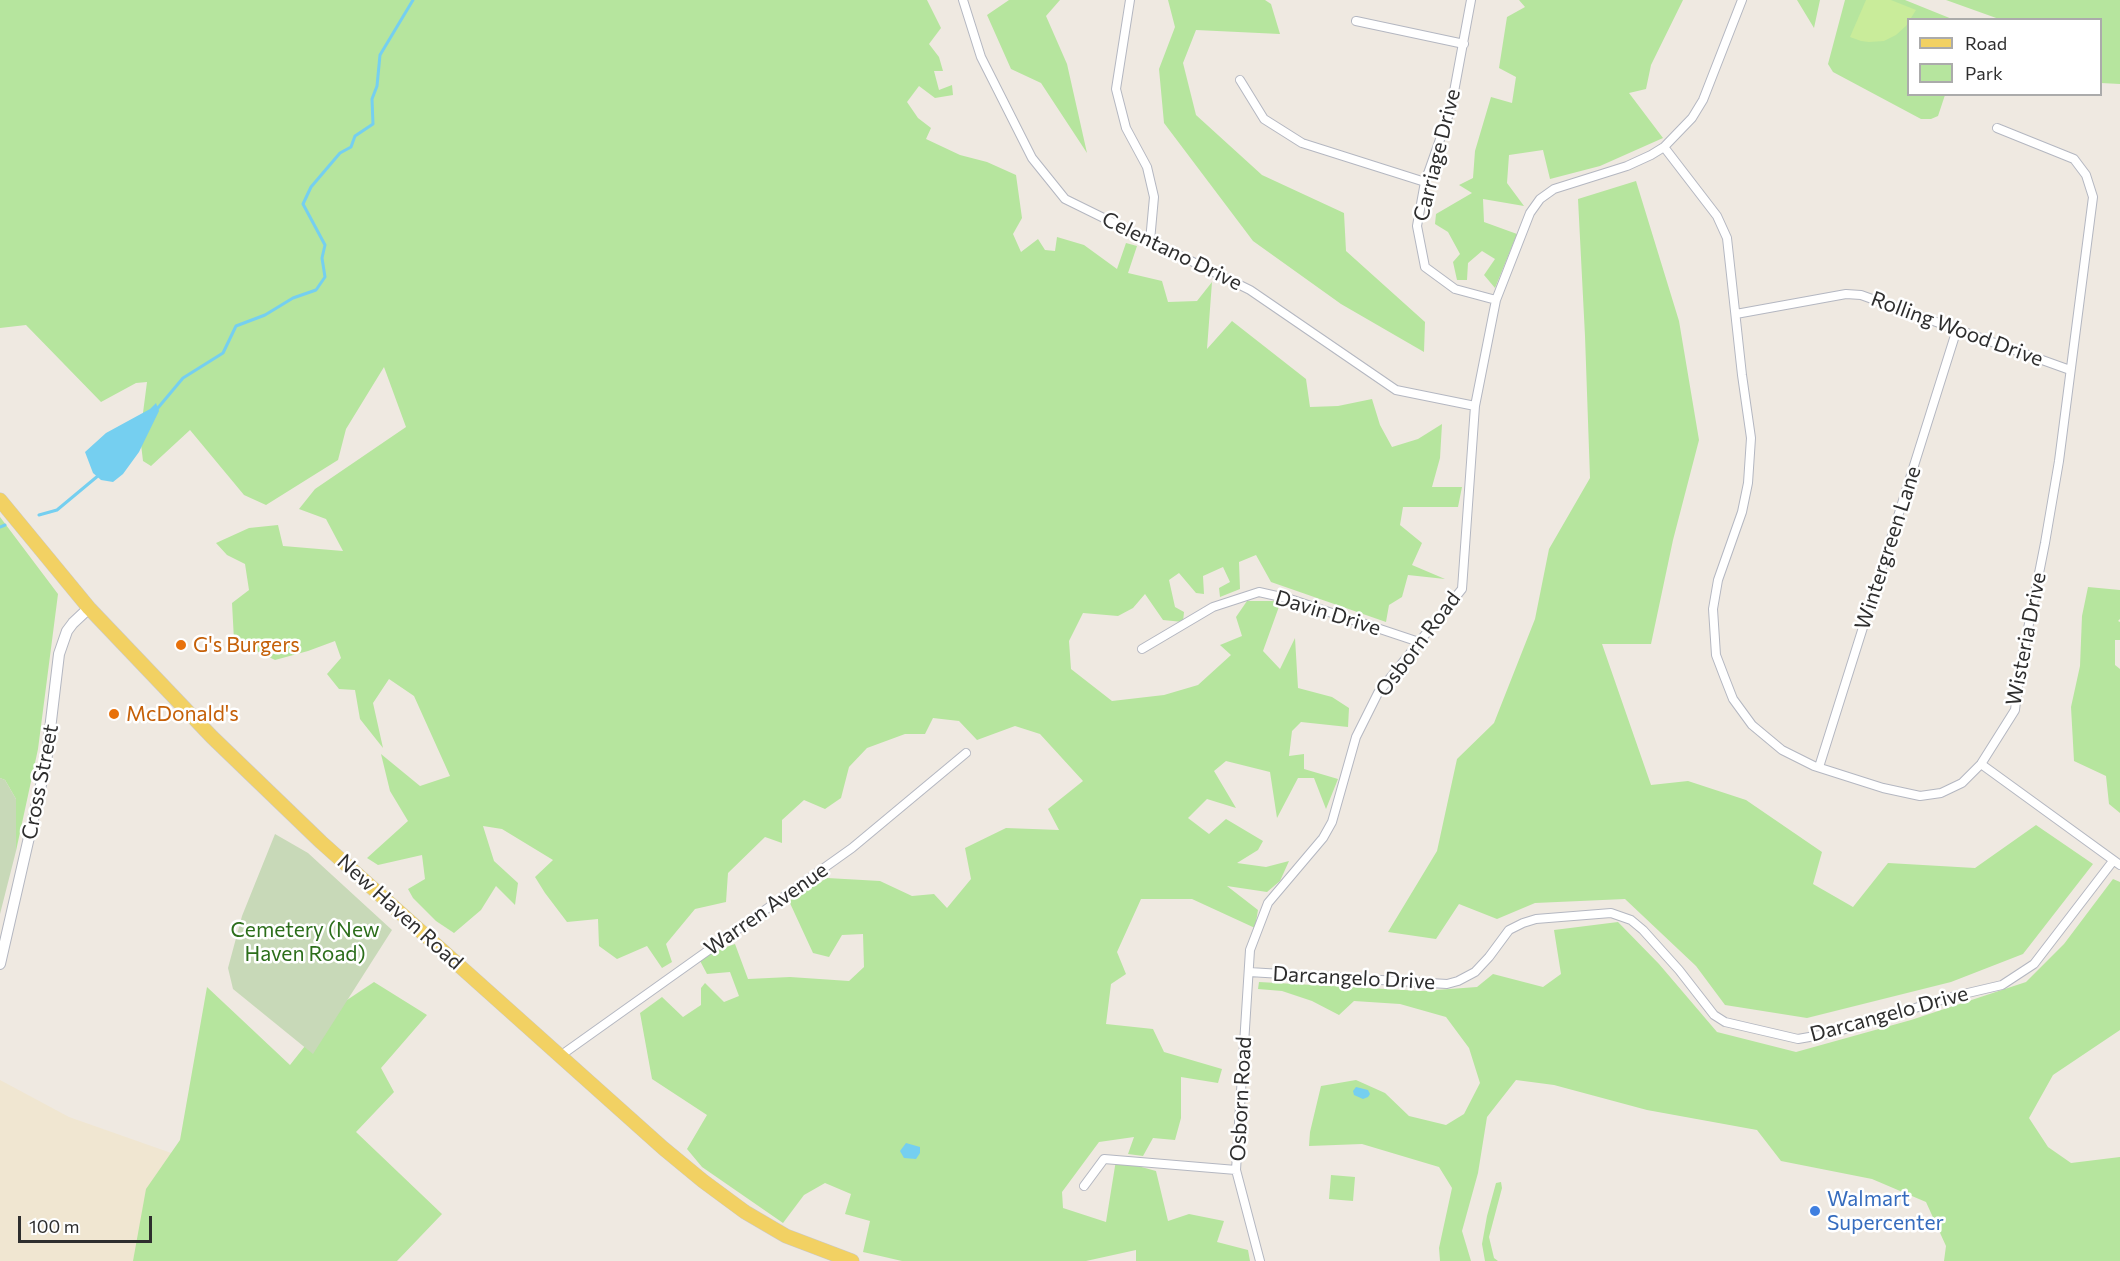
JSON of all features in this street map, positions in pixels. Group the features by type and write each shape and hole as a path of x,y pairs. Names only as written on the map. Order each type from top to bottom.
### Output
{"main road":[{"name":"New Haven Road","path":"0,500 89,608 195,720 321,842 663,1148 745,1212 786,1236 852,1261"}],"street":[{"name":"Celentano Drive","path":"963,0 981,57 1032,159 1065,199 1250,290 1396,390 1475,406"},
{"path":"1130,0 1116,89 1126,128 1147,167 1154,197 1150,241"},
{"name":"Carriage Drive","path":"1472,0 1450,108 1425,182 1416,226 1425,267 1455,289 1496,300"},
{"name":"Osborn Road","path":"1260,1261 1236,1170 1250,950 1268,903 1323,838 1332,822 1356,737 1378,693 1462,589 1475,406 1496,300 1530,213 1540,199 1554,189 1634,163 1664,147 1692,118 1702,100 1742,0"},
{"path":"1356,21 1464,44"},
{"path":"1240,80 1264,119 1302,143 1425,182"},
{"name":"Wisteria Drive","path":"1664,147 1717,216 1727,238 1751,438 1748,483 1742,512 1718,580 1713,609 1716,655 1733,699 1752,724 1782,750 1819,767 1883,788 1920,796 1941,793 1962,783 1982,764 2015,710 2020,669 2059,461 2093,197 2086,175 2074,159 1997,128"},
{"name":"Rolling Wood Drive","path":"1736,314 1846,294 1861,295 2070,370"},
{"name":"Wintergreen Lane","path":"1819,767 1958,329"},
{"name":"Davin Drive","path":"1142,649 1214,607 1259,592 1290,598 1419,642"},
{"name":"Cross Street","path":"0,964 46,763 59,654 67,631 73,622 89,608"},
{"name":"Warren Avenue","path":"560,1056 852,848 966,753"},
{"path":"1982,764 2117,863"},
{"name":"Darcangelo Drive","path":"1249,972 1447,984 1475,972 1509,930 1523,923 1536,919 1611,913 1631,920 1643,930 1679,970 1714,1015 1725,1022 1798,1039 1832,1033 2002,984 2034,964 2117,863"},
{"path":"1084,1186 1104,1159 1236,1170"}],"shaded area":[{"path":"0,1080 69,1117 174,1154 155,1261 0,1261"}],"green space":[{"path":"0,0 927,0 941,28 929,44 939,57 943,71 934,71 939,90 952,85 953,95 935,98 919,86 907,102 918,118 931,128 926,139 960,155 987,162 1016,175 1022,218 1013,234 1021,252 1038,239 1045,250 1055,251 1057,237 1084,245 1117,269 1126,243 1137,246 1128,273 1162,281 1168,302 1197,301 1212,282 1207,349 1232,321 1306,379 1310,407 1338,406 1372,399 1380,425 1392,447 1418,439 1442,424 1440,458 1432,487 1462,487 1458,507 1403,507 1400,525 1422,543 1412,565 1445,579 1408,575 1402,597 1389,605 1386,622 1271,582 1256,555 1239,562 1240,589 1220,597 1219,588 1230,582 1223,567 1203,576 1204,594 1196,593 1179,573 1169,580 1175,607 1184,612 1183,622 1163,620 1145,594 1133,608 1118,616 1083,613 1069,641 1071,669 1112,701 1164,695 1198,685 1231,655 1220,645 1242,636 1236,617 1247,601 1281,601 1263,651 1280,669 1295,638 1298,688 1332,697 1349,708 1348,727 1301,722 1292,731 1289,756 1304,754 1304,769 1338,779 1326,809 1314,778 1298,778 1277,818 1270,772 1226,761 1214,771 1236,808 1207,799 1188,818 1209,834 1226,819 1263,841 1258,850 1237,863 1266,867 1289,861 1280,881 1267,892 1227,886 1258,910 1255,928 1192,899 1141,899 1117,952 1126,974 1111,984 1106,1024 1153,1029 1164,1052 1222,1069 1218,1083 1181,1077 1181,1118 1175,1140 1153,1138 1143,1156 1128,1154 1134,1137 1099,1142 1062,1192 1063,1208 1106,1222 1116,1160 1156,1171 1168,1221 1189,1214 1224,1221 1217,1242 1248,1250 1250,1261 1136,1261 1136,1250 1086,1261 902,1261 863,1252 870,1221 845,1214 851,1194 825,1183 804,1195 783,1223 702,1167 687,1149 707,1115 652,1079 640,1013 662,997 683,1017 701,1005 701,988 705,983 724,1002 739,996 730,972 707,974 698,957 735,944 748,979 790,977 849,981 864,967 863,934 842,935 829,957 813,953 789,901 827,878 880,881 912,896 934,894 947,908 971,879 965,848 1006,828 1059,830 1048,809 1083,781 1040,734 1015,726 977,740 959,721 933,718 925,734 905,734 867,748 849,767 841,798 825,809 804,800 782,820 782,843 765,837 728,873 726,902 695,909 666,944 672,962 662,968 647,946 617,959 599,946 598,919 567,922 535,877 553,860 502,829 483,826 494,861 518,883 515,905 496,886 481,910 454,933 436,921 413,898 408,889 425,879 422,855 378,865 367,858 408,821 390,791 381,754 420,786 450,776 414,696 389,679 373,703 383,748 360,719 355,690 339,689 327,674 341,658 335,641 275,660 234,640 232,603 249,590 245,564 227,555 216,543 249,528 278,525 283,546 343,551 326,519 299,509 315,489 406,427 384,367 346,429 338,460 266,505 244,495 190,430 151,466 143,461 140,436 147,382 136,383 101,402 26,325 0,328"},
{"path":"1009,0 1060,0 1046,16 1067,64 1087,153 1041,83 1011,69 987,15"},
{"path":"1168,0 1265,0 1271,4 1280,34 1196,30 1183,63 1196,115 1262,175 1344,213 1346,251 1425,322 1424,352 1341,304 1253,241 1164,123 1159,69 1175,27"},
{"path":"1519,0 1683,0 1651,65 1646,89 1629,93 1663,138 1600,166 1550,179 1543,150 1509,155 1507,183 1524,206 1483,199 1484,222 1517,234 1495,288 1484,275 1495,259 1482,251 1468,263 1467,280 1457,280 1453,262 1460,254 1448,232 1435,224 1436,214 1472,193 1459,185 1473,178 1475,151 1491,97 1512,103 1516,77 1499,68 1507,17 1525,7"},
{"path":"1797,0 1820,0 1814,28"},
{"path":"1845,0 1905,0 1950,18 1907,18 1907,96 1945,96 1938,116 1931,119 1921,119 1833,72 1828,64"},
{"path":"1866,0 1891,0 1916,10 1911,18 1907,18 1906,26 1896,35 1884,41 1869,42 1850,37"},
{"path":"1946,0 2120,0 2120,84 2102,83 2102,18 1996,18"},
{"path":"1636,181 1679,321 1699,440 1673,540 1651,644 1602,644 1651,785 1688,781 1746,800 1822,852 1813,884 1853,907 1888,863 1975,868 2036,825 2093,864 2023,954 1951,982 1807,1018 1725,1005 1696,966 1625,899 1535,903 1497,919 1459,904 1436,939 1388,932 1437,851 1457,759 1494,723 1535,619 1549,549 1590,478 1578,199"},
{"path":"0,517 58,594 38,749 16,851 16,799 5,780 0,778"},
{"path":"2088,587 2120,590 2120,619 2118,621 2120,622 2120,640 2115,640 2115,665 2120,669 2120,813 2109,804 2106,776 2074,761 2071,707 2080,666 2082,616"},
{"path":"0,778 5,780 16,799 16,851 0,914"},
{"name":"Cemetery (New Haven Road)","path":"275,834 308,853 392,930 313,1054 233,989 228,968 242,916"},
{"path":"2113,879 2120,882 2120,1030 2053,1075 2029,1118 2048,1147 2071,1163 2120,1157 2120,1261 1944,1261 1946,1246 1926,1202 1872,1179 1781,1161 1757,1130 1647,1110 1554,1085 1516,1080 1487,1117 1478,1173 1462,1231 1471,1261 1440,1261 1439,1248 1452,1188 1439,1167 1362,1144 1309,1146 1310,1132 1321,1086 1356,1080 1385,1093 1409,1116 1446,1125 1464,1114 1480,1083 1469,1048 1446,1017 1400,1004 1354,1001 1339,1015 1312,1001 1282,991 1258,989 1259,982 1422,991 1477,987 1493,974 1543,987 1561,974 1554,930 1618,922 1659,964 1717,1032 1796,1052 1911,1020 2026,982 2064,944"},
{"path":"374,982 427,1015 381,1068 394,1092 356,1132 442,1214 397,1261 133,1261 146,1189 180,1140 207,987 290,1065 335,1008"},
{"path":"1331,1175 1355,1177 1353,1201 1329,1199"},
{"path":"1501,1182 1502,1188 1489,1237 1494,1258 1498,1261 1485,1261 1482,1244 1487,1216 1496,1183"}],"water":[{"path":"156,403 159,411 139,452 123,474 113,482 101,480 93,473 85,452 106,433 150,409"},
{"path":"1356,1087 1368,1090 1370,1094 1363,1099 1354,1095 1353,1091"},
{"path":"906,1143 920,1147 920,1153 916,1159 904,1158 900,1151"}],"waterway":[{"path":"157,409 183,378 223,353 236,326 265,315 293,298 316,290 325,277 322,258 325,245 303,204 311,187 340,153 351,147 355,136 373,124 372,99 377,86 380,55 413,0"},
{"path":"39,515 57,510 99,475"},
{"path":"0,527 5,525"}],"place":[{"name":"G's Burgers","path":"181,645"},
{"name":"McDonald's","path":"114,714"},
{"name":"Walmart Supercenter","path":"1815,1211"}]}
